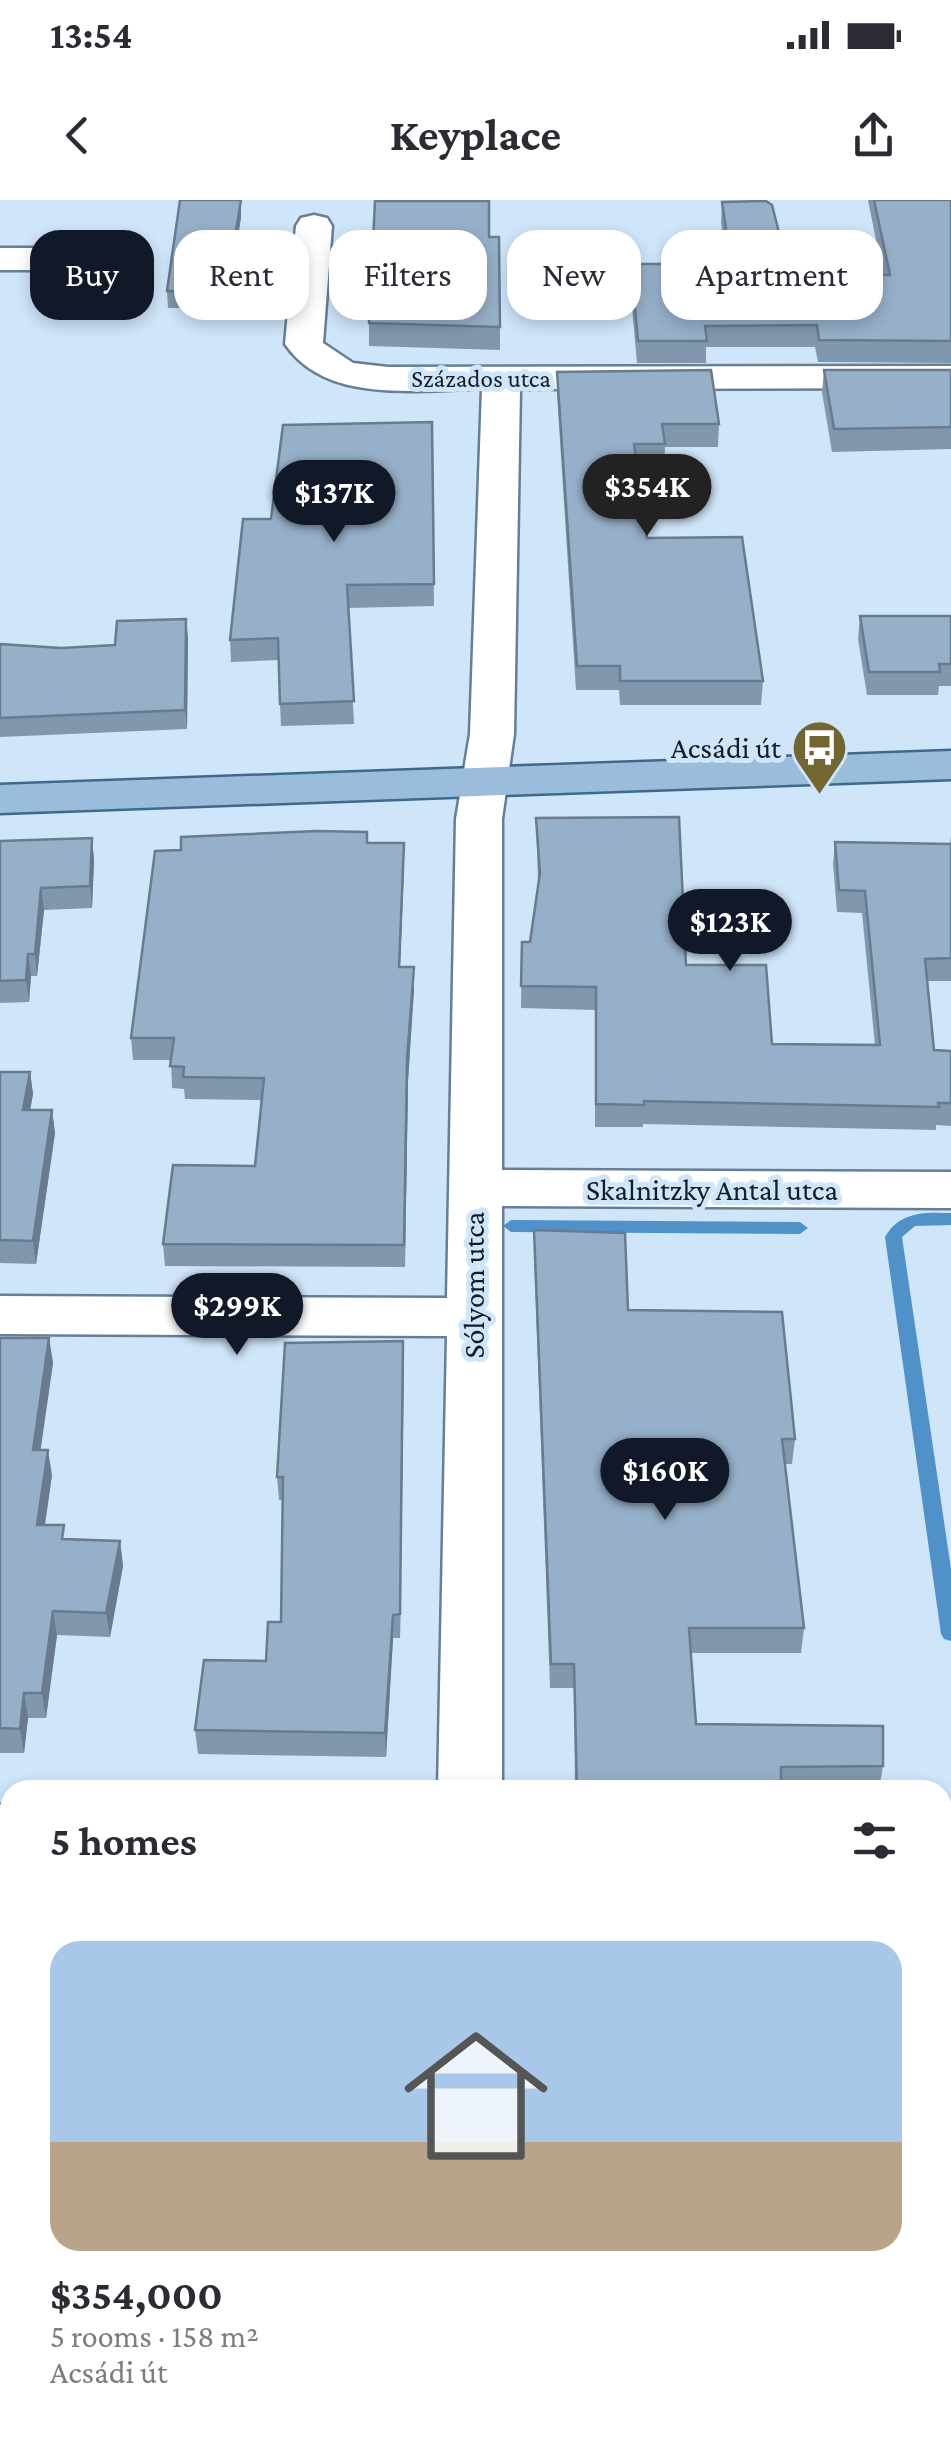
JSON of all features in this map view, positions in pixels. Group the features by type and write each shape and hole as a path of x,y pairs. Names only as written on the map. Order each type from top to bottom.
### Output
{"main road":[{"path":"0,799 951,765"}],"street":[{"name":"Százados utca","path":"314,226 304,344 314,359 334,371 359,376 501,378 951,377"},
{"path":"0,260 30,260"},
{"path":"484,781 492,734 501,378"},
{"name":"Sólyom utca","path":"470,1780 479,820 484,781"},
{"name":"Skalnitzky Antal utca","path":"474,1188 951,1190"},
{"path":"0,1315 474,1317"}],"building":[{"path":"180,200 241,200 236,230 176,230"},
{"path":"874,200 951,200 951,341 819,340 817,325 705,326 707,341 638,341 641,264 661,264 661,320 883,320 883,275 890,275"},
{"path":"375,201 489,201 489,237 499,237 500,327 369,323 487,320 487,230 374,230"},
{"path":"766,201 772,205 778,230 726,230 722,202"},
{"path":"174,242 174,291 167,291"},
{"path":"711,370 719,424 662,424 665,444 634,444 647,538 742,537 763,681 620,681 620,666 577,666 557,372"},
{"path":"824,370 951,370 951,427 834,429"},
{"path":"432,422 434,584 347,585 354,701 280,704 278,638 230,640 243,519 271,519 283,425"},
{"path":"860,616 951,616 951,664 939,664 940,672 869,672"},
{"path":"186,619 185,710 0,718 0,644 61,648 115,645 117,621"},
{"path":"679,817 686,965 766,965 772,1044 880,1045 865,891 839,890 835,842 951,844 951,958 925,959 934,1050 951,1051 951,1103 938,1103 939,1107 644,1101 644,1105 596,1104 596,987 521,986 522,942 530,942 540,873 536,818"},
{"path":"367,832 367,843 404,843 399,967 414,967 407,1059 404,1245 163,1244 173,1165 255,1166 264,1078 183,1077 184,1067 170,1066 174,1038 131,1038 155,851 181,850 181,837"},
{"path":"92,838 90,886 41,888 35,954 28,954 26,980 0,981 0,841"},
{"path":"0,1072 30,1072 23,1110 52,1110 33,1241 0,1240"},
{"path":"534,1230 625,1233 628,1310 782,1312 795,1439 782,1439 804,1628 689,1628 696,1724 883,1726 883,1766 781,1767 781,1780 577,1780 574,1664 551,1664"},
{"path":"0,1338 49,1338 33,1450 48,1450 37,1525 64,1525 62,1539 120,1541 106,1613 53,1611 42,1693 24,1693 20,1729 0,1728"},
{"path":"403,1341 400,1614 393,1615 385,1733 195,1730 204,1660 266,1661 268,1622 281,1622 283,1477 277,1477 285,1343"}],"waterway":[{"path":"951,1219 910,1221 893,1237 951,1634"},
{"path":"511,1226 800,1228"}],"place":[{"name":"Acsádi út","path":"820,797"}]}
